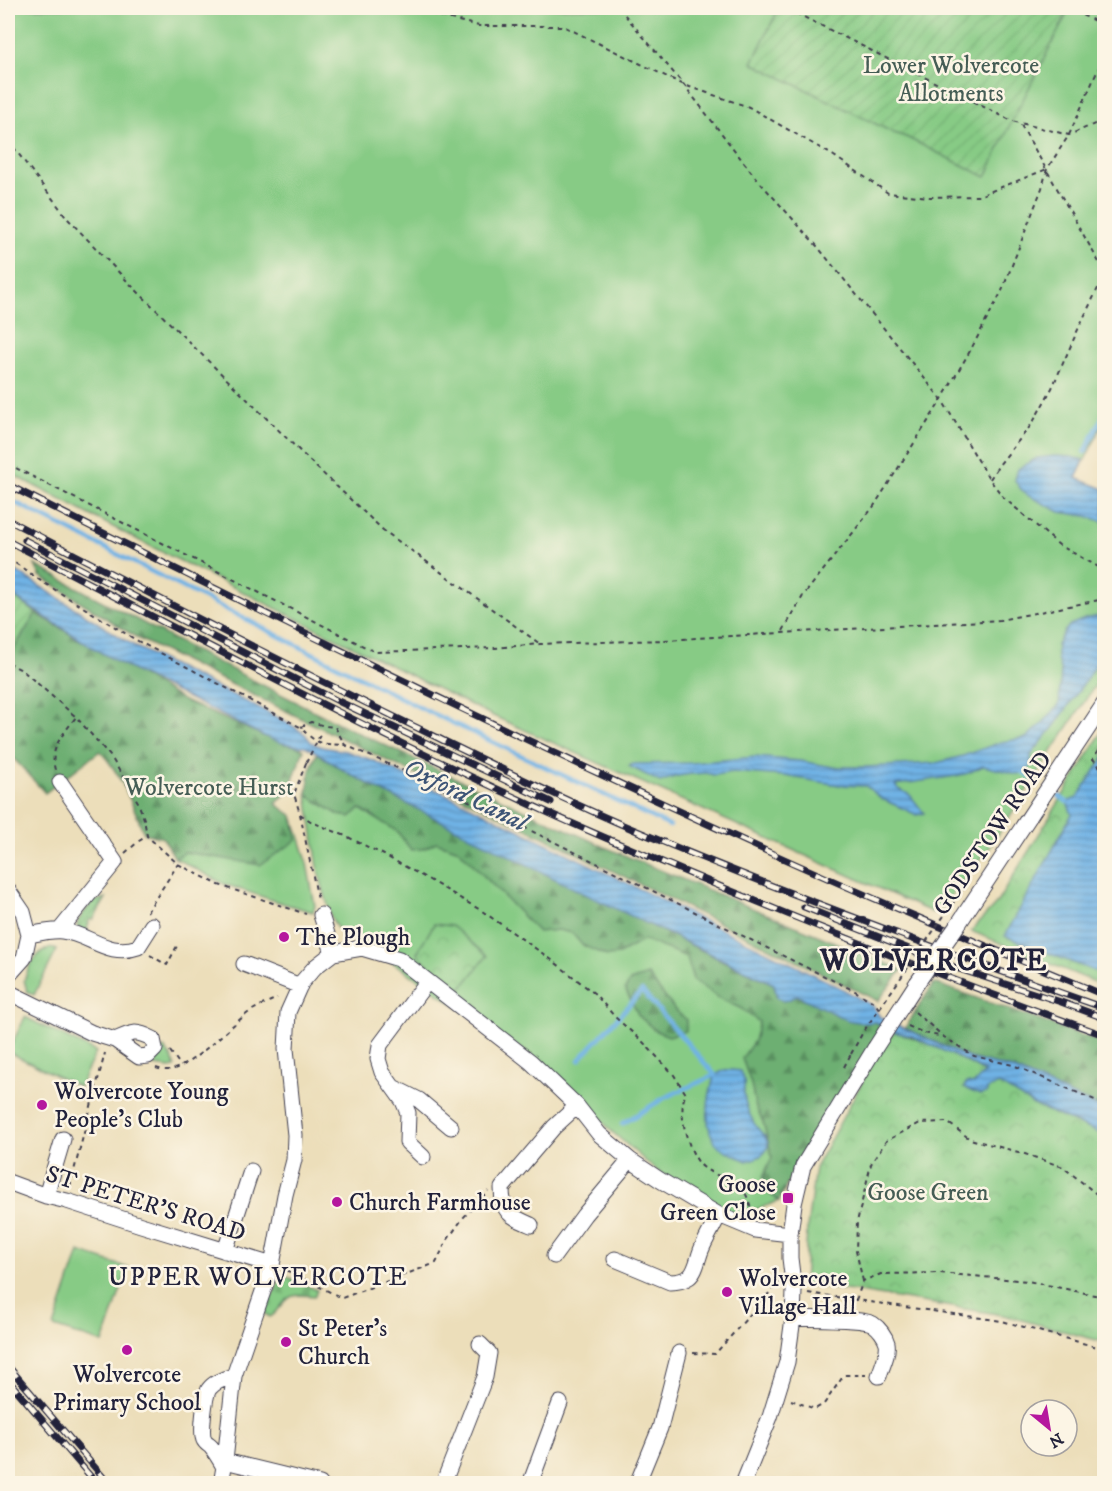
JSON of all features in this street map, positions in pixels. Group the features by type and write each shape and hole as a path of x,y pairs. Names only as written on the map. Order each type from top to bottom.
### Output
{"street":[{"name":"GODSTOW ROAD","path":"743,1484 770,1417 787,1362 794,1291 790,1234 803,1166 875,1048 911,1004 917,983 1104,704"},
{"path":"60,782 115,862 60,930"},
{"path":"8,890 22,912 29,935 24,958 8,976"},
{"path":"322,917 333,953"},
{"path":"29,935 60,930 81,936 101,946 122,951 138,947 152,925"},
{"path":"221,1484 234,1376 272,1265 294,1160 295,1136 286,1049 288,1012 299,987 315,967 333,953 362,948 399,959 531,1062 577,1106 599,1134 630,1160 719,1215 755,1230 790,1234"},
{"path":"244,964 299,987"},
{"path":"423,1156 407,1142 408,1113 403,1101 382,1072 378,1059 380,1046 427,982"},
{"path":"8,992 92,1033 110,1046"},
{"path":"390,1085 419,1100 451,1127"},
{"path":"531,1226 512,1217 495,1189 577,1106"},
{"path":"46,1196 63,1139"},
{"path":"554,1256 584,1215 630,1160"},
{"path":"225,1251 251,1171"},
{"name":"ST PETER'S ROAD","path":"8,1182 46,1196 272,1265"},
{"path":"615,1259 670,1282 686,1279 691,1276 702,1247 719,1215"},
{"path":"793,1318 872,1323 881,1331 887,1344 879,1376"},
{"path":"443,1484 485,1377 489,1353 480,1344"},
{"path":"637,1484 660,1428 679,1353"},
{"path":"234,1376 215,1384 206,1396 203,1440 225,1464 320,1484"},
{"path":"530,1484 560,1403"}],"path":[{"path":"406,8 479,26 563,26 684,85 749,107 834,156 888,193 929,197 979,196 1047,169"},
{"path":"619,8 684,85 756,178 818,246 942,400 990,480 1004,498 1059,545 1104,570"},
{"path":"1066,8 1104,25"},
{"path":"796,13 1012,121 1069,135 1104,120"},
{"path":"782,632 803,596 874,506 942,400 1002,291 1042,188 1047,169 1069,135 1104,56"},
{"path":"1021,124 1104,271"},
{"path":"8,140 68,219 146,300 314,465 383,530 540,644"},
{"path":"990,480 999,465 1032,424 1052,388 1104,276"},
{"path":"8,464 375,652 664,640 1000,620 1104,599"},
{"path":"8,558 135,640 300,727 312,740 322,744 345,745 486,809 625,876 875,1003"},
{"path":"8,663 22,670 76,717 111,757 138,802 147,836 178,864 219,885 322,917 294,794 306,763 325,726"},
{"path":"60,782 52,759 58,742 76,717"},
{"path":"300,727 311,722 335,727 345,745"},
{"path":"1101,768 1093,759 1104,741"},
{"path":"300,814 312,822 382,854 482,911 596,994 615,1017 643,1042 681,1084 686,1094 681,1109 686,1133 696,1160 704,1168 743,1190 752,1211 755,1230"},
{"path":"115,862 147,836"},
{"path":"152,925 146,915 178,864"},
{"path":"851,1054 863,1032 969,880"},
{"path":"138,947 167,965 178,944"},
{"path":"154,1068 164,1070 181,1066 250,1011 299,987"},
{"path":"911,1004 913,1011 944,1037 974,1056 1013,1065 1104,1104"},
{"path":"903,1024 924,1033 944,1037"},
{"path":"66,1201 110,1046"},
{"path":"168,1048 181,1066"},
{"path":"856,1300 863,1281 856,1251 857,1222 871,1164 886,1141 920,1123 947,1122 970,1139 1063,1167 1104,1200"},
{"path":"272,1265 286,1269 342,1298 436,1263 446,1242 463,1218 495,1189"},
{"path":"679,1353 715,1354 791,1269"},
{"path":"863,1281 881,1274 939,1273 1028,1281 1104,1297"},
{"path":"794,1291 1002,1321 1104,1349"},
{"path":"777,1395 815,1409 824,1404 844,1375 879,1376"}],"green space":[{"path":"8,8 1104,8 1104,421 1076,478 1104,489 1104,675 988,850 936,914 491,715 136,539 8,472"},
{"name":"Lower Wolvercote Allotments","path":"779,8 1070,8 986,177 752,63"},
{"path":"35,565 203,655 350,729 607,848 902,970 878,1001 139,639 40,576"},
{"path":"8,593 36,613 8,658"},
{"name":"Wolvercote Hurst","path":"36,613 182,700 266,737 304,749 289,790 276,804 293,816 297,840 260,865 185,852 175,858 163,838 144,833 120,780 100,751 45,793 8,752 8,658"},
{"path":"1104,729 1104,986 971,931 996,904"},
{"path":"317,753 864,1023 876,1022 882,1029 798,1160 779,1201 751,1211 733,1214 657,1171 610,1130 581,1096 538,1061 364,943 337,928 331,917 319,874 307,795 310,771"},
{"path":"317,753 378,789 719,959 774,984 777,997 790,999 797,995 864,1023 876,1022 882,1029 798,1160 779,1201 764,1189 763,1177 772,1157 742,1058 754,1041 759,1022 693,980 687,957 644,940 617,955 607,956 582,945 572,933 558,930 538,932 459,850 436,842 423,849 411,850 397,831 360,809 350,817 339,815 307,795 310,771"},
{"path":"293,816 306,858 315,906 313,912 224,884 175,858 185,852 297,840"},
{"path":"106,898 93,920 90,919 86,933 77,927 78,921 92,902"},
{"path":"434,924 452,926 487,956 460,990 437,974 417,953"},
{"path":"51,948 57,950 34,995 27,991 24,980 31,963 42,951"},
{"path":"648,975 675,1010 686,1019 686,1031 669,1036 656,1031 639,1016 625,989 630,981"},
{"path":"934,983 1104,1043 1104,1109 1012,1069 969,1058 905,1028"},
{"path":"25,1017 96,1052 79,1087 8,1052"},
{"name":"Goose Green","path":"894,1032 941,1049 986,1073 974,1084 987,1089 999,1083 1032,1104 1104,1135 1104,1342 1003,1315 804,1285 807,1228 815,1168 877,1055"},
{"path":"164,1048 172,1058 175,1067 154,1066 153,1064"},
{"path":"79,1252 128,1268 103,1343 54,1327"},
{"path":"283,1275 317,1290 315,1296 293,1296 270,1317 265,1314 266,1308"}],"water":[{"path":"1055,456 1084,460 1076,478 1104,489 1104,522 1087,516 1060,512 1027,495 1020,488 1015,480 1018,469 1037,458"},
{"path":"8,566 136,647 285,721 305,734 311,742 372,760 456,799 839,987 873,1006 880,1017 969,1058 1012,1069 1104,1109 1104,1135 1032,1104 999,1084 980,1095 964,1088 966,1083 974,1084 985,1072 912,1036 894,1032 876,1022 864,1023 847,1020 797,995 783,1001 777,997 774,984 583,893 378,789 305,746 279,742 266,737 136,672 95,649 8,593"},
{"path":"1104,615 1104,653 1056,724 1031,755 1028,771 1018,774 983,766 956,776 895,785 910,795 924,813 917,815 882,799 866,786 839,785 785,776 733,772 714,775 691,774 660,782 629,766 755,757 833,767 936,763 1001,742 1026,738 1059,705 1061,671 1057,659 1057,645 1064,632 1070,625"},
{"path":"1104,757 1104,975 1005,936 1072,814 1067,802 1077,798"},
{"path":"732,1070 740,1071 742,1075 749,1111 768,1145 763,1154 747,1161 717,1145 709,1129 710,1092 715,1075"}],"waterway":[{"path":"1085,452 1104,414"},
{"path":"8,499 423,709 670,826"},
{"path":"1101,658 1104,661"},
{"path":"1023,772 1038,782"},
{"path":"1059,796 1067,802"},
{"path":"579,1060 642,991 715,1075 664,1098 622,1124"}],"railway":[{"path":"8,485 370,664 644,795 873,898 1104,995"},
{"path":"8,520 322,681 503,770 605,817 807,899 1104,1008"},
{"path":"25,540 338,701 551,802"},
{"path":"8,541 327,706 563,820 846,938 1104,1035"},
{"path":"804,907 959,969 1104,1018"},
{"path":"8,1366 109,1484"},
{"path":"8,1380 97,1484"}],"place":[{"name":"The Plough","path":"284,937"},
{"name":"Wolvercote Young People’s Club","path":"42,1105"},
{"name":"Goose Green Close","path":"788,1198"},
{"name":"Church Farmhouse","path":"337,1202"},
{"name":"Wolvercote Village Hall","path":"727,1292"},
{"name":"St Peter's Church","path":"286,1342"},
{"name":"Wolvercote Primary School","path":"127,1350"}],"district":[{"name":"WOLVERCOTE","path":"934,960"},
{"name":"UPPER WOLVERCOTE","path":"258,1276"}],"water label":[{"name":"Oxford Canal","path":"466,794"}]}
